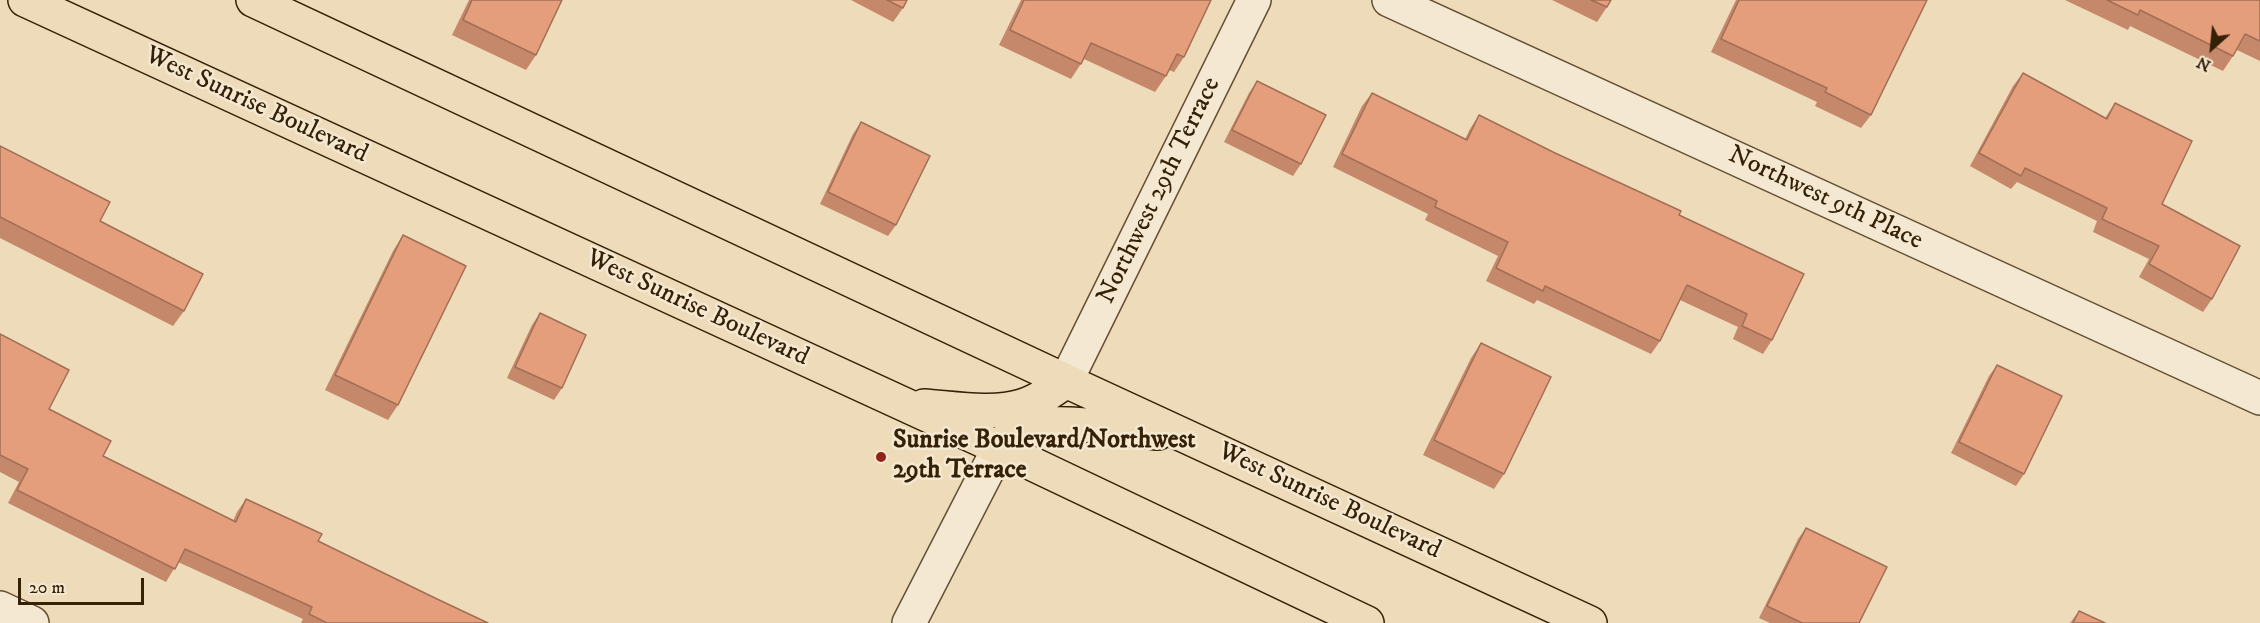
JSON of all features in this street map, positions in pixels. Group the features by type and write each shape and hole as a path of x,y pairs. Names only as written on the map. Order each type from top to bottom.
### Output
{"main road":[{"name":"West Sunrise Boulevard","path":"25,0 999,448 1367,623"},
{"name":"West Sunrise Boulevard","path":"253,0 1066,381 1590,623"},
{"path":"907,406 1002,410 1020,407 1040,399 1066,381"},
{"path":"999,448 1016,430 1065,423 1186,436"}],"street":[{"name":"Northwest 29th Terrace","path":"1066,381 1254,0"},
{"name":"Northwest 9th Place","path":"1389,0 2260,398"},
{"path":"909,623 999,448"},
{"path":"0,608 32,623"}],"building":[{"path":"472,0 562,0 536,55 463,20"},
{"path":"887,0 907,0 903,8"},
{"path":"1024,0 1211,0 1184,57 1177,54 1166,76 1091,43 1081,64 1010,30"},
{"path":"1591,0 1611,0 1607,7"},
{"path":"1739,0 1927,0 1871,115 1825,92 1827,88 1721,39"},
{"path":"2107,0 2260,0 2260,41 2245,34 2233,56 2140,10 2138,15"},
{"path":"2023,73 2107,119 2115,103 2192,141 2162,204 2240,246 2212,299 2149,264 2159,246 2102,219 2107,208 2025,168 2021,176 1979,153"},
{"path":"1257,81 1326,115 1301,164 1232,130"},
{"path":"1372,93 1467,140 1479,115 1681,211 1679,215 1804,274 1772,340 1742,326 1747,314 1687,285 1660,341 1545,286 1543,291 1496,268 1508,242 1435,207 1437,201 1342,154"},
{"path":"861,122 930,156 896,225 828,192"},
{"path":"0,146 110,202 100,221 203,274 184,311 0,217"},
{"path":"403,235 466,266 398,405 335,375"},
{"path":"540,313 586,335 562,388 515,367"},
{"path":"0,334 69,370 49,409 111,441 103,456 236,522 246,499 322,534 318,541 488,623 327,623 309,614 312,607 185,549 175,569 17,490 28,469 0,455"},
{"path":"1481,343 1551,377 1504,474 1434,440"},
{"path":"1997,365 2062,396 2024,474 1959,442"},
{"path":"1806,528 1887,567 1859,623 1802,623 1767,606"},
{"path":"2079,611 2105,623 2073,623"}],"place":[{"name":"Sunrise Boulevard/Northwest 29th Terrace","path":"881,457"}]}
